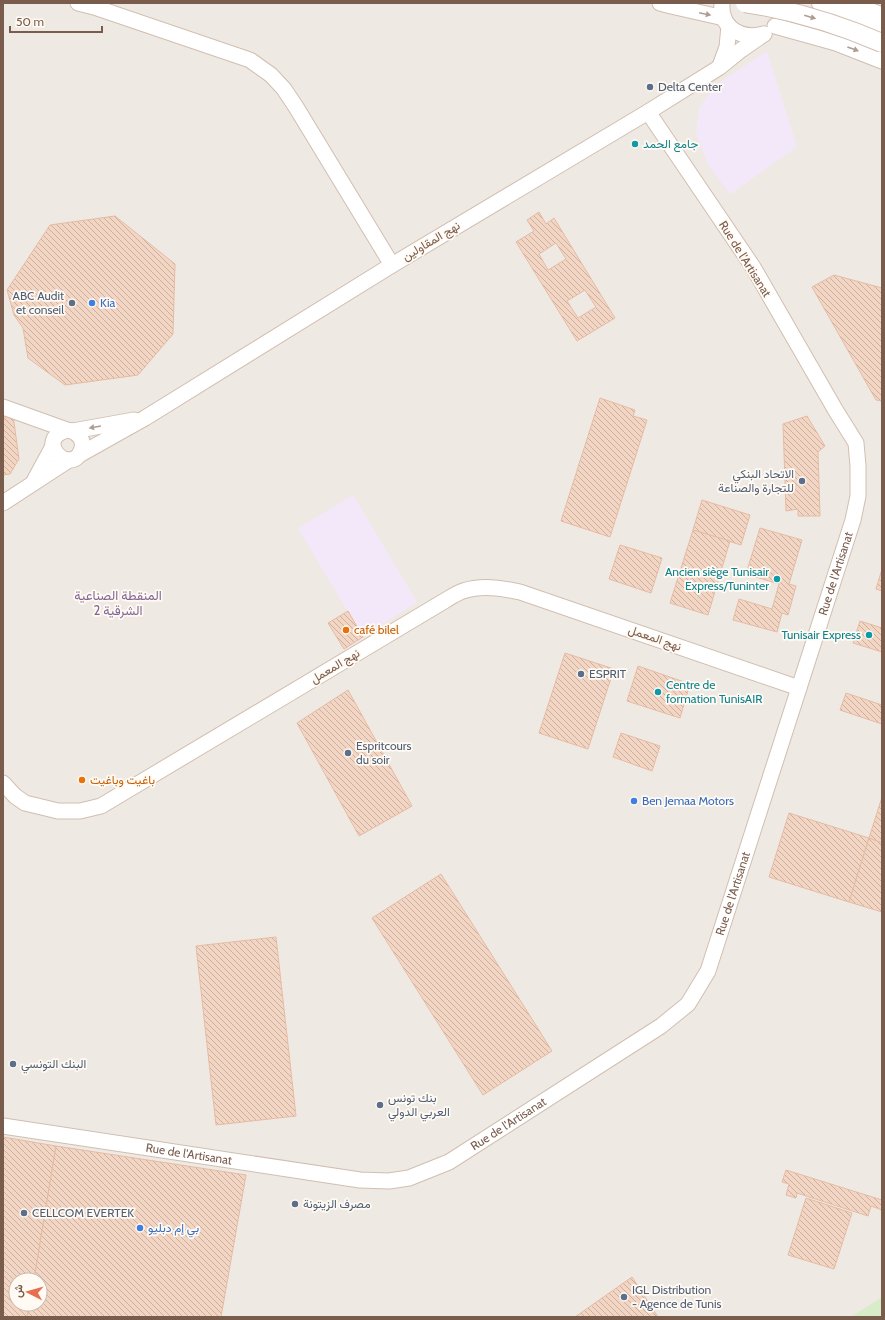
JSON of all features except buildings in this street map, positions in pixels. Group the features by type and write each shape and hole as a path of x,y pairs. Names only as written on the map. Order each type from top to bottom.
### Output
{"street":[{"path":"78,3 101,9 250,60 271,75 284,89 296,107 392,264"},
{"path":"660,3 725,16 736,32 745,36 755,36 770,30 780,19 783,11 783,3"},
{"path":"745,3 766,6 808,16 840,26 882,43"},
{"path":"821,3 855,14 882,26"},
{"path":"851,3 882,15"},
{"path":"720,67 727,47 725,16"},
{"path":"770,30 836,43 882,61"},
{"name":"نهج المقاولين","path":"3,503 74,457 145,418 392,264 648,112 720,67 770,30"},
{"name":"Rue de l'Artisanat","path":"3,1126 360,1180 389,1181 409,1178 449,1162 661,1026 688,1004 708,971 853,520 858,496 858,466 856,443 753,267 648,112"},
{"path":"3,407 70,430 78,434 83,444 82,450 74,457 63,459 58,457 53,443 35,418"},
{"name":"نهج المقاولين","path":"70,430 145,418"},
{"path":"53,443 56,435 70,430"},
{"name":"نهج المقاولين","path":"33,484 53,443"},
{"name":"نهج المعمل","path":"3,783 15,796 25,803 58,811 80,811 101,806 446,600 463,591 482,588 498,587 520,592 799,688"}],"shaded area":[{"path":"3,3 882,3 882,1297 850,1317 3,1317"},
{"path":"767,51 797,147 730,194 709,166 696,134 699,108 716,85"},
{"path":"353,495 417,602 363,637 298,528"}],"green space":[{"path":"882,1297 882,1317 850,1317"}],"place":[{"name":"Delta Center","path":"650,87"},
{"name":"جامع الحمد","path":"635,144"},
{"name":"ABC Audit et conseil","path":"72,303"},
{"name":"Kia","path":"92,303"},
{"name":"الاتحاد البنكي للتجارة والصناعة","path":"802,481"},
{"name":"Ancien siège Tunisair Express/Tuninter","path":"777,579"},
{"name":"café bilel","path":"346,630"},
{"name":"Tunisair Express","path":"869,635"},
{"name":"ESPRIT","path":"581,674"},
{"name":"Centre de formation TunisAIR","path":"658,692"},
{"name":"Espritcours du soir","path":"348,753"},
{"name":"باغيت وباغيت","path":"82,780"},
{"name":"Ben Jemaa Motors","path":"634,801"},
{"name":"البنك التونسي","path":"13,1064"},
{"name":"بنك تونس العربي الدولي","path":"380,1105"},
{"name":"مصرف الزيتونة","path":"295,1204"},
{"name":"CELLCOM EVERTEK","path":"24,1213"},
{"name":"بي إم دبليو","path":"140,1228"},
{"name":"IGL Distribution - Agence de Tunis","path":"624,1297"}],"district":[{"name":"المنقطة الصناعية الشرقية 2","path":"118,602"}]}
